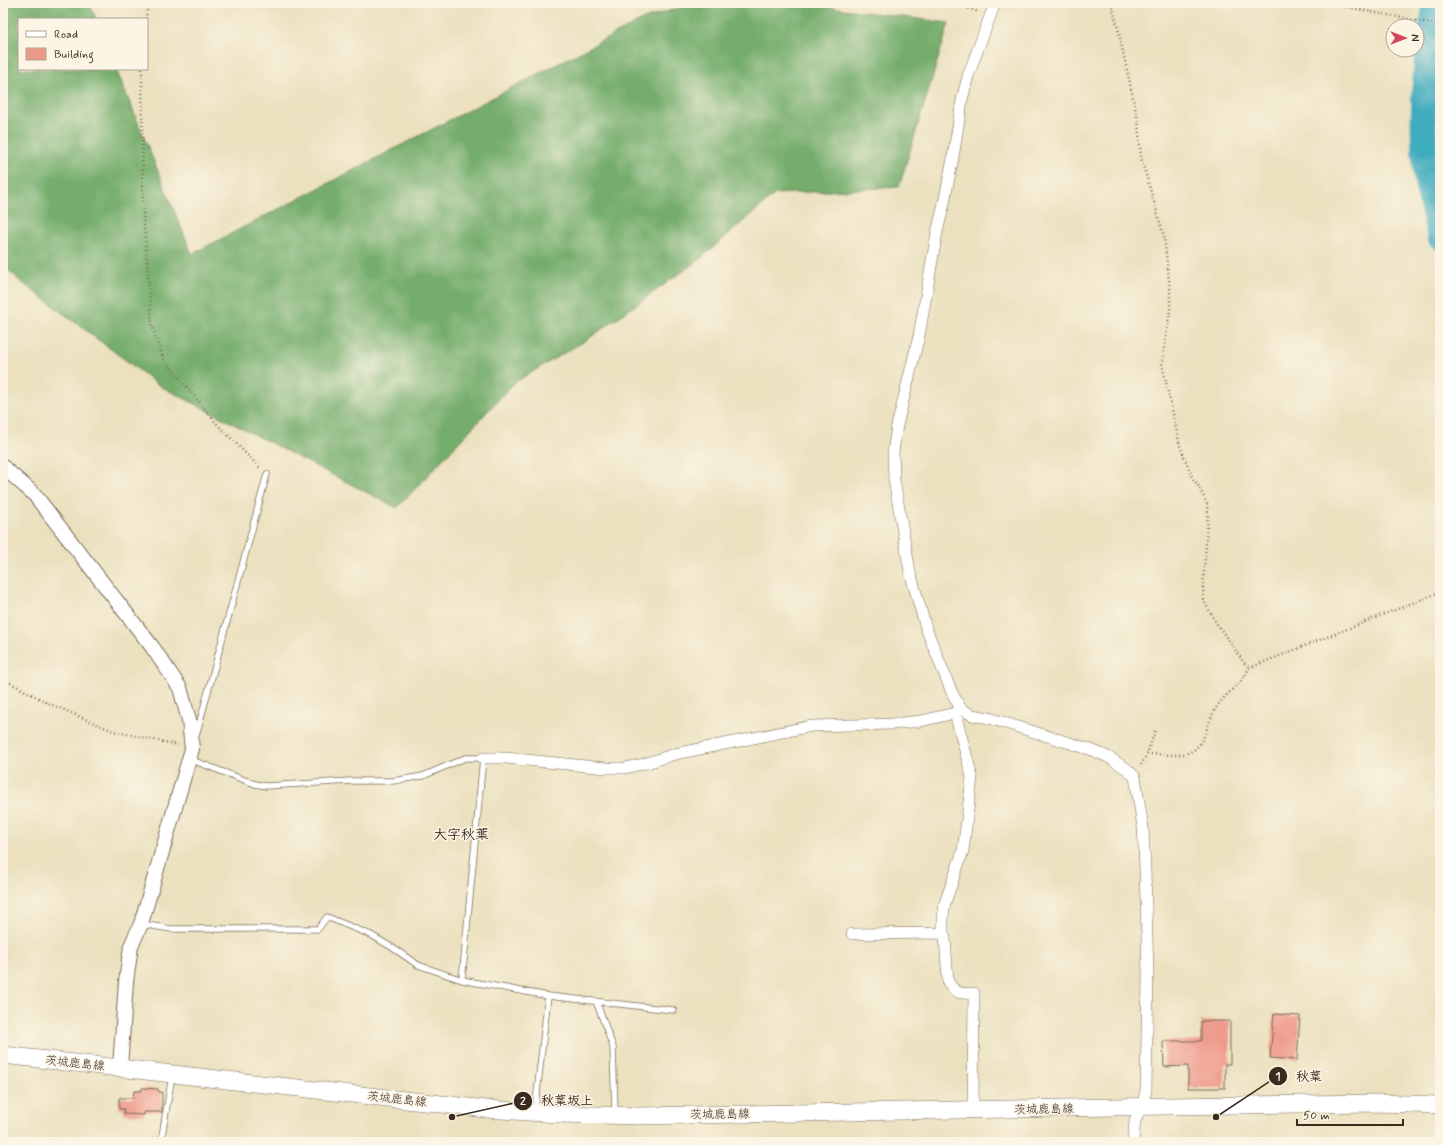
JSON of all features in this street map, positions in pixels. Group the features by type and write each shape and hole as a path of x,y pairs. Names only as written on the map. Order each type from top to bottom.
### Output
{"main road":[{"name":"茨城鹿島線","path":"3,1055 535,1113 615,1116 1140,1106 1376,1103 1440,1105"}],"street":[{"path":"973,1110 974,993 960,994 952,988 948,982 945,937 943,933 945,903 963,851 972,777 958,711 926,628 910,572 894,480 893,452 897,426 919,336 937,232 953,158 962,100 968,76 989,15 995,3"},
{"path":"3,467 34,494 153,648 180,688 189,720 191,754 141,924 131,946 126,982 120,1068"},
{"path":"482,758 506,758 606,768 625,768 648,763 675,754 812,726 892,724 921,721 958,711 989,718 1089,749 1114,761 1127,769 1135,777 1143,827 1148,974 1146,1089 1144,1100 1140,1106 1135,1121 1133,1142"},
{"path":"852,934 943,933"}],"lane":[{"path":"267,474 191,754 255,784 266,786 392,781 422,776 465,758 482,758 462,980"},
{"path":"141,924 171,929 318,929 327,917 371,935 394,948 418,965 462,980 548,996 672,1010"},
{"path":"535,1113 548,996"},
{"path":"596,1001 613,1046 615,1116"},
{"path":"161,1142 172,1074"}],"path":[{"path":"146,18 148,3"},
{"path":"953,3 989,15"},
{"path":"1111,3 1138,121 1141,158 1164,236 1170,289 1170,310 1162,364 1180,446 1193,479 1198,485 1207,504 1208,515 1203,585 1204,601 1242,660 1249,668"},
{"path":"1325,3 1440,25"},
{"path":"142,70 143,214 152,325 156,338 163,358 216,423 267,474"},
{"path":"1147,754 1189,753 1198,747 1215,709 1222,699 1246,676 1249,668 1440,592"},
{"path":"3,679 46,702 114,731 191,754"},
{"path":"1135,777 1147,754 1154,731"}],"green space":[{"path":"3,3 89,3 96,18 18,18 18,70 116,70 192,254 644,19 694,3 798,3 949,23 899,187 775,194 700,259 588,339 515,382 397,508 160,386 20,281 3,265"}],"building":[{"path":"1274,1014 1300,1016 1297,1060 1270,1058"},
{"path":"1201,1021 1230,1021 1230,1064 1225,1064 1225,1088 1188,1088 1188,1066 1164,1067 1163,1041 1201,1041"},
{"path":"142,1088 158,1089 159,1092 162,1092 162,1112 144,1112 144,1115 124,1114 124,1109 119,1109 119,1098 133,1098 134,1091 142,1091"}],"waterway":[{"path":"1436,3 1426,69 1424,91 1424,135 1427,180 1440,237"}],"place":[{"name":"秋葉坂上","path":"452,1117"},
{"name":"秋葉","path":"1216,1117"}],"district":[{"name":"大字秋葉","path":"461,834"}]}
